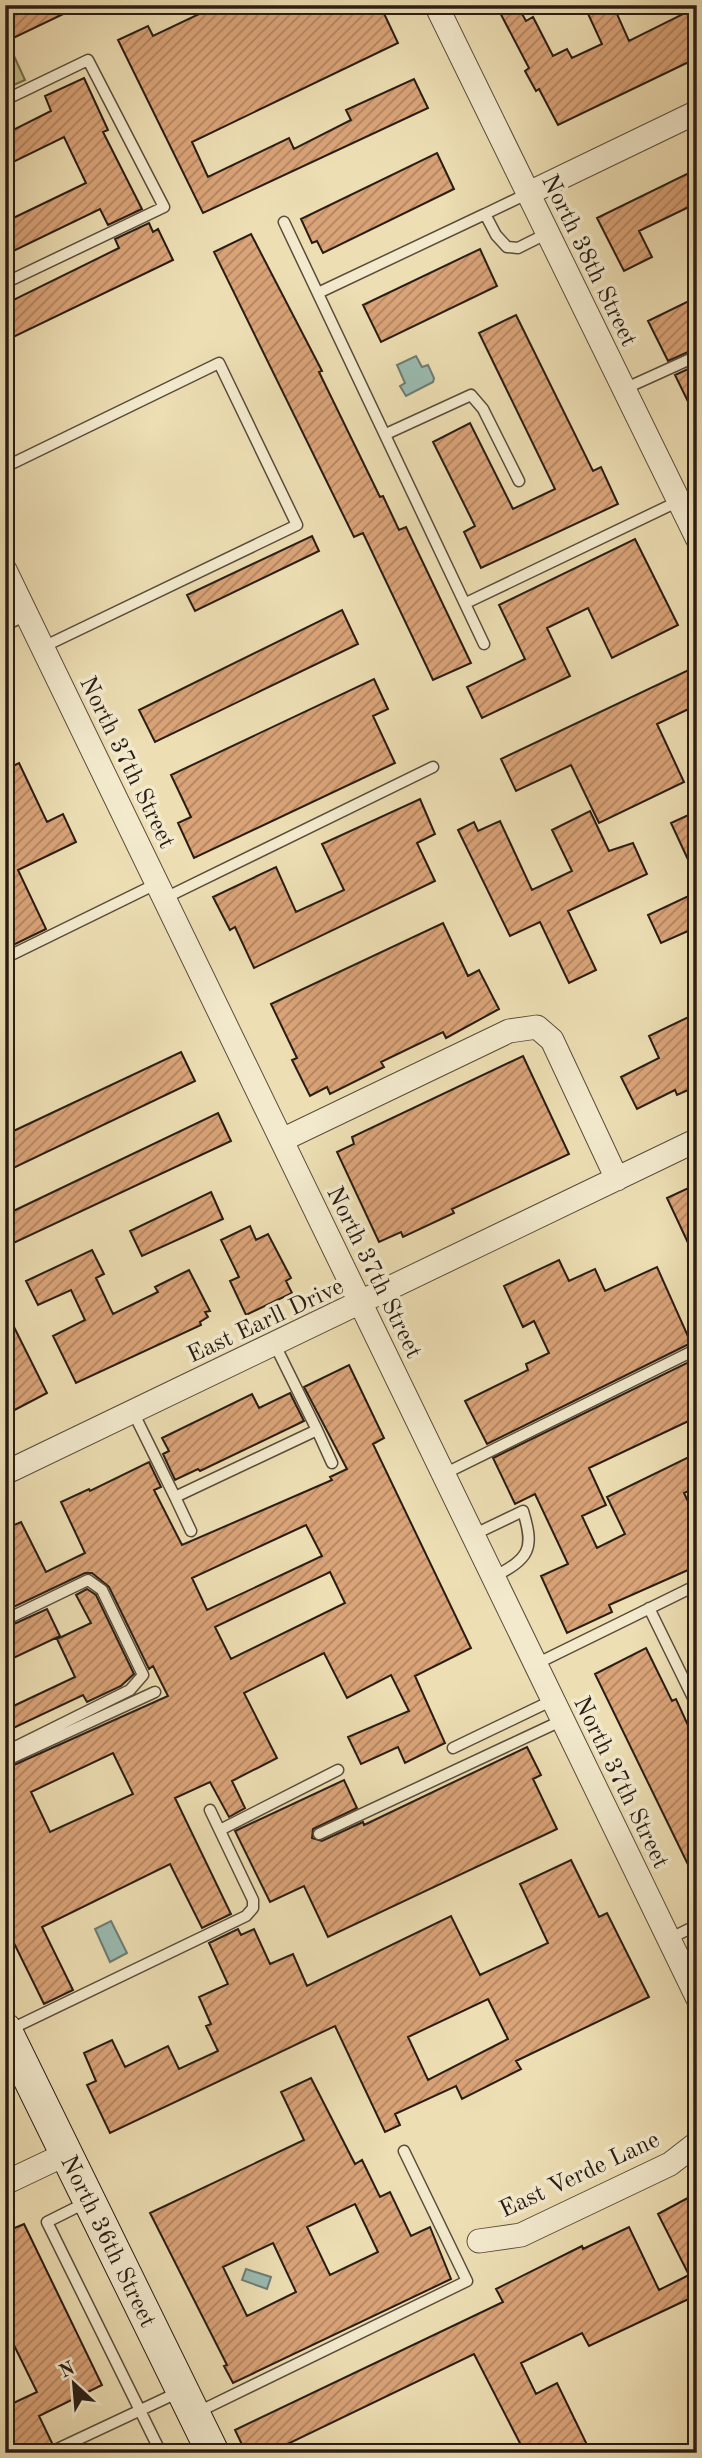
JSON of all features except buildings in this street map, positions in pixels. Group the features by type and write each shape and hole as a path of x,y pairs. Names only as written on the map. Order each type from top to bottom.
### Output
{"main road":[{"name":"North 36th Street","path":"6,2030 212,2453"}],"street":[{"name":"North 38th Street","path":"436,5 697,538"},
{"path":"529,193 697,112"},
{"name":"North 37th Street","path":"5,570 697,1997"},
{"path":"282,1140 509,1031 537,1027 552,1040 617,1179"},
{"name":"East Earll Drive","path":"5,1473 697,1140"},
{"name":"East Verde Lane","path":"479,2241 521,2235 670,2164 697,2143"},
{"path":"5,2183 66,2154"}],"lane":[{"path":"5,100 88,60 164,207 5,283"},
{"path":"318,293 529,193"},
{"path":"485,214 496,235 507,247 518,248 548,233"},
{"path":"284,222 484,644"},
{"path":"624,389 697,356"},
{"path":"5,467 219,363 297,524 43,647"},
{"path":"386,435 471,395 483,409 519,481"},
{"path":"466,603 679,501"},
{"path":"5,625 27,615"},
{"path":"5,958 161,891 433,767"},
{"path":"275,1345 332,1463"},
{"path":"444,1474 697,1349"},
{"path":"133,1412 191,1531"},
{"path":"175,1497 317,1430"},
{"path":"474,1535 523,1511 531,1538 528,1551 515,1566 494,1577"},
{"path":"5,1620 88,1580 102,1590 143,1675 130,1690 5,1752"},
{"path":"536,1664 697,1585"},
{"path":"649,1608 697,1706"},
{"path":"5,1761 155,1692"},
{"path":"453,1748 558,1710"},
{"path":"319,1834 558,1710"},
{"path":"220,1830 338,1770"},
{"path":"6,2030 246,1916 253,1908 253,1900 210,1810"},
{"path":"668,1939 697,1926"},
{"path":"49,2453 141,2410 188,2402 467,2281 404,2151"},
{"path":"89,2201 47,2222 161,2453"}],"shaded area":[{"path":"14,56 25,80 5,89 5,60"}],"water":[{"path":"416,356 422,367 428,365 433,382 406,396 400,386 405,383 397,365"},
{"path":"111,1921 127,1953 110,1962 95,1929"},
{"path":"246,2269 271,2277 267,2289 242,2280"}]}
